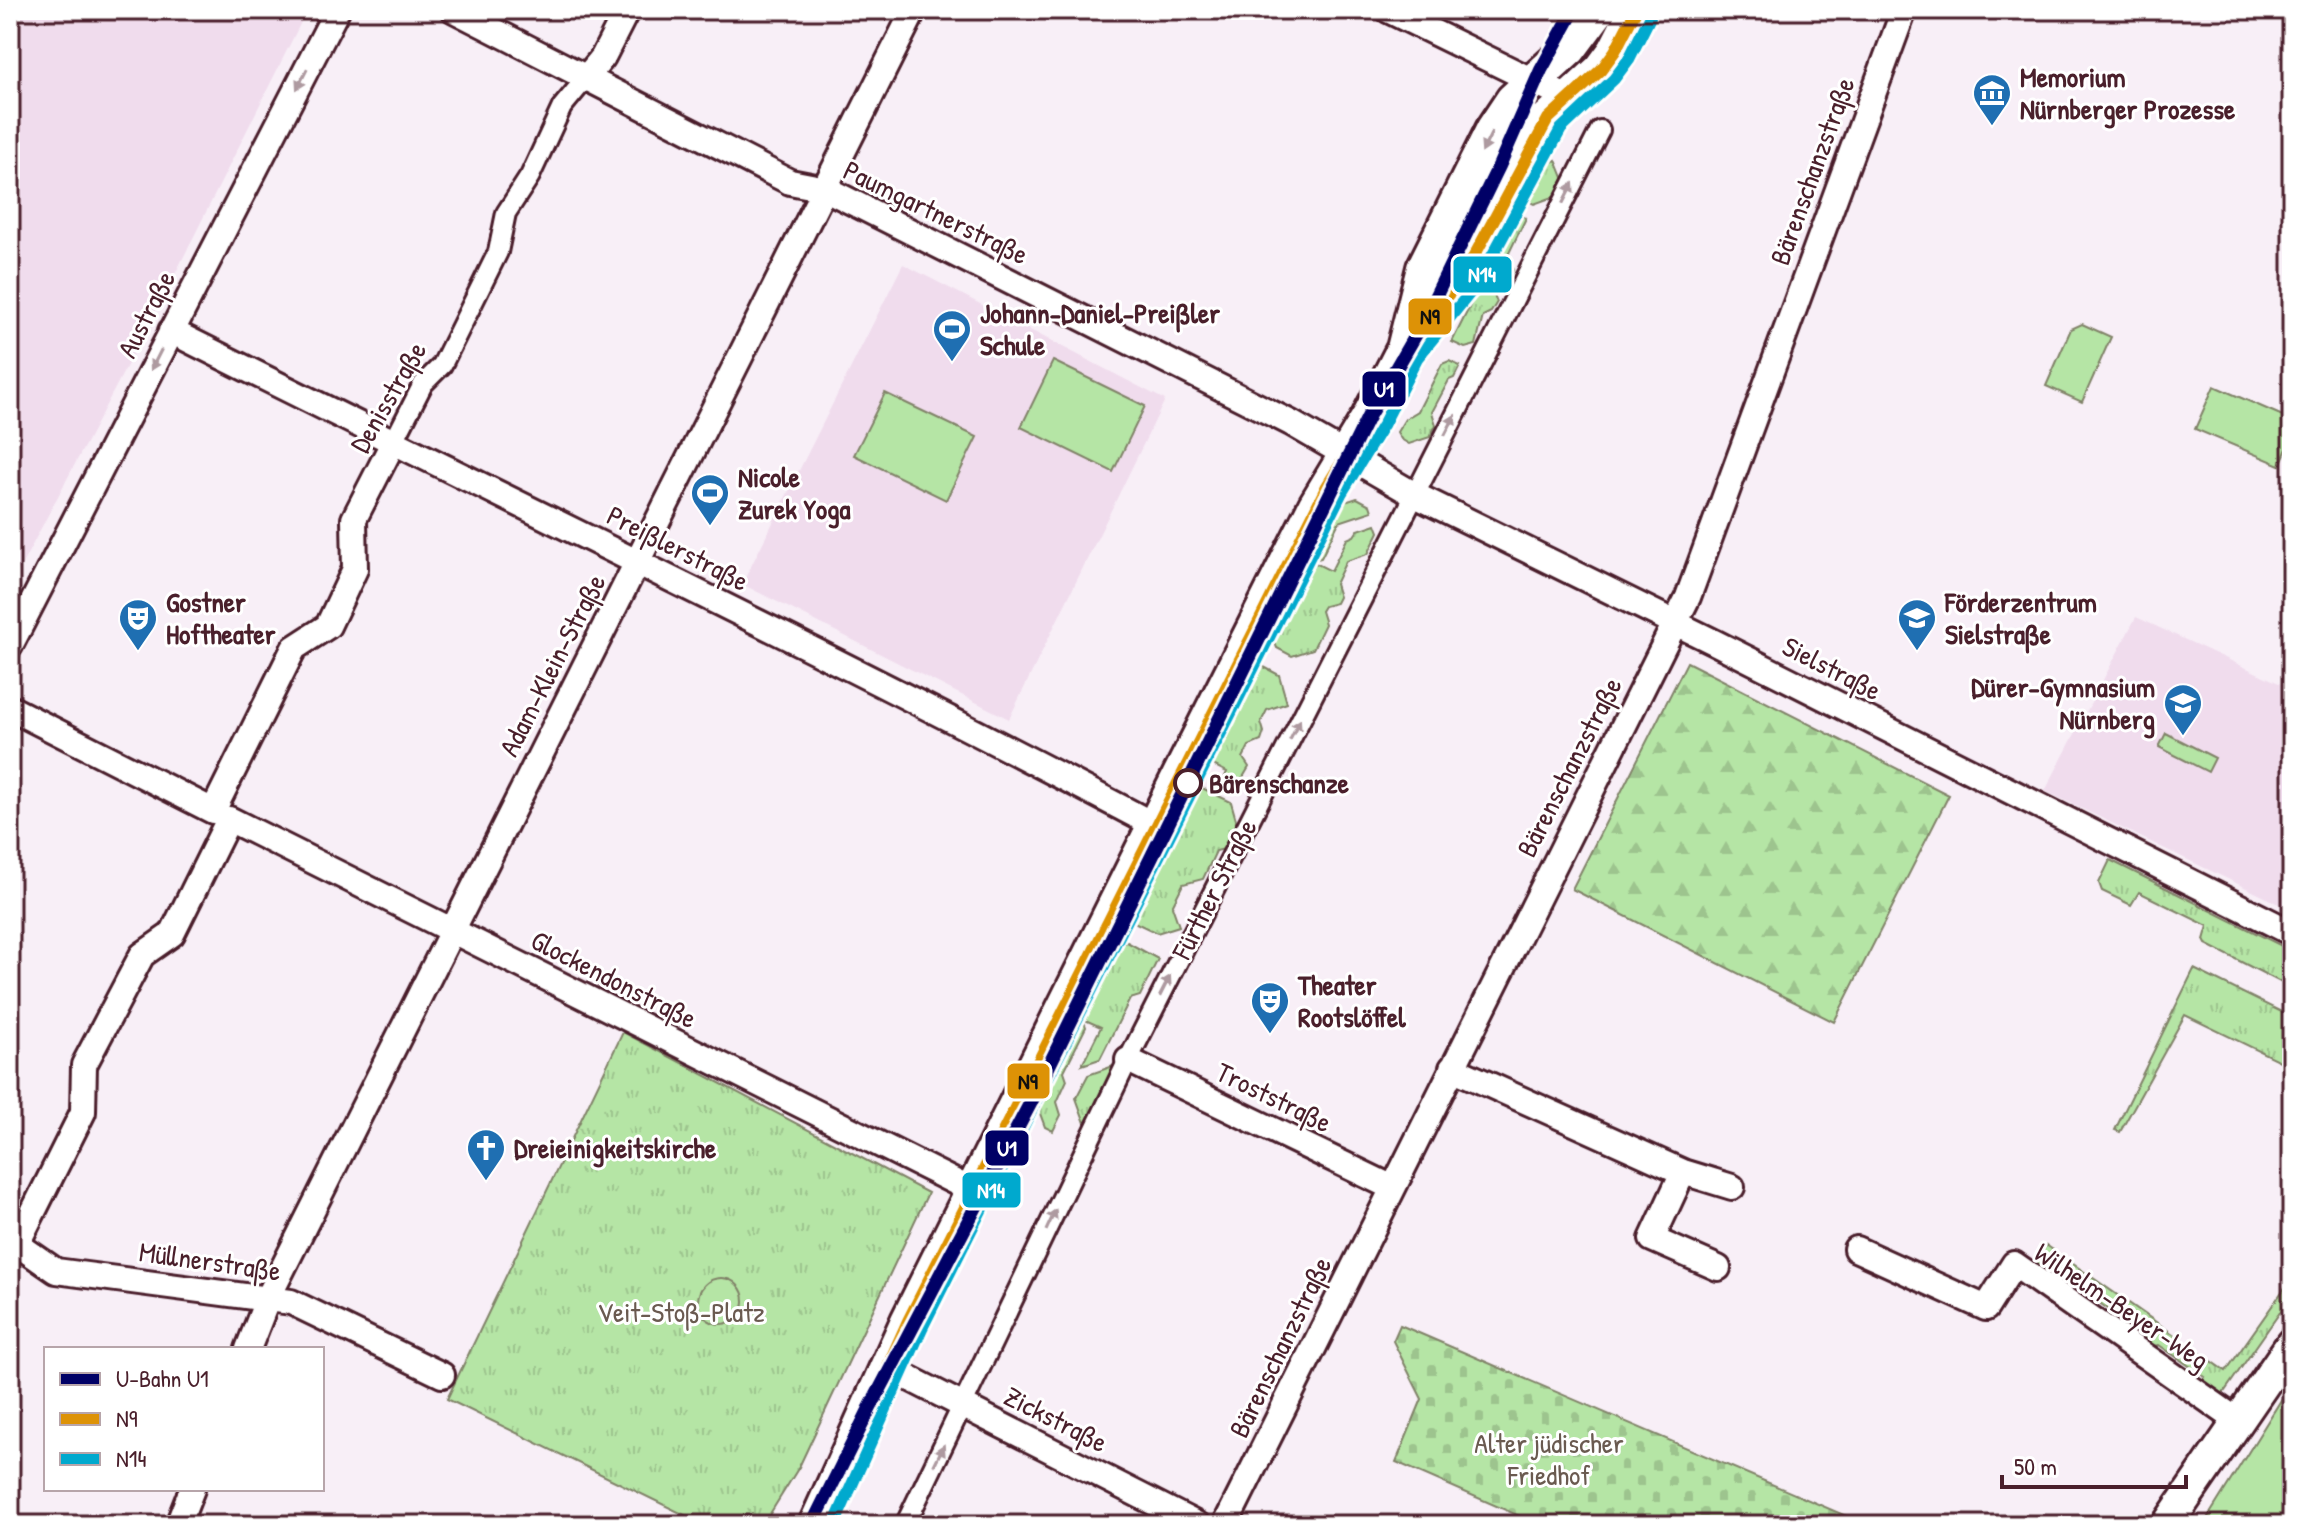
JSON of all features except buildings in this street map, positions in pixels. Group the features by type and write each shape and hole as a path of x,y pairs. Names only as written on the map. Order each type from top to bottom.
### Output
{"main road":[{"path":"1404,349 1424,268 1499,119 1513,100 1582,35 1598,10"},
{"path":"816,1525 887,1367 973,1191 1316,505 1369,417 1404,349 1464,275 1537,137 1555,111 1606,64 1636,10"}],"street":[{"name":"Austraße","path":"10,646 337,10"},
{"name":"Paumgartnerstraße","path":"454,10 790,182 826,189 1291,423 1345,455"},
{"name":"Denisstraße","path":"14,1245 83,1112 84,1065 142,955 172,934 294,648 328,626 355,569 354,519 423,384 442,365 498,252 506,213 530,176 562,107 603,57 627,10"},
{"name":"Adam-Klein-Straße","path":"249,1347 268,1298 914,10"},
{"path":"1388,10 1570,99"},
{"name":"Bärenschanzstraße","path":"1225,1525 1688,597 1904,10"},
{"name":"Fürther Straße","path":"905,1525 1128,1060 1600,130"},
{"name":"Preißlerstraße","path":"171,331 393,443 638,560 1156,826"},
{"name":"Sielstraße","path":"1345,455 1415,495 2292,933"},
{"name":"Glockendonstraße","path":"10,708 973,1191"},
{"name":"Troststraße","path":"1128,1060 1393,1188"},
{"path":"1452,1068 1683,1172 1732,1187"},
{"path":"1683,1172 1652,1239 1718,1268"},
{"name":"Müllnerstraße","path":"14,1245 56,1271 291,1302 442,1375"},
{"name":"Wilhelm-Beyer-Weg","path":"1856,1249 1986,1308 2014,1264 2238,1421"},
{"path":"2167,1525 2292,1343"},
{"name":"Zickstraße","path":"887,1367 1198,1525"},
{"path":"178,1525 191,1491"}],"shaded area":[{"path":"10,10 307,10 169,286 10,587"},
{"name":"Johann-Daniel-Preißler Schule","path":"903,264 1165,400 1009,719 742,584"},
{"name":"Dürer-Gymnasium Nürnberg","path":"2136,617 2292,689 2292,910 2045,791"}],"green space":[{"path":"1504,129 1513,133 1456,251 1446,246"},
{"path":"1556,160 1564,180 1556,196 1534,204 1524,199 1538,169"},
{"path":"1514,218 1526,218 1508,255 1513,270 1509,280 1500,282 1494,295 1497,302 1491,312 1483,316 1476,345 1465,348 1452,342"},
{"path":"2082,324 2111,337 2082,402 2046,386 2071,329"},
{"path":"1053,361 1145,406 1113,472 1021,427"},
{"path":"1449,361 1460,366 1432,412 1436,425 1430,437 1409,444 1397,432 1405,419 1418,411 1442,364"},
{"path":"2214,386 2292,420 2292,437 2280,465 2195,429"},
{"path":"885,393 977,437 946,500 854,455"},
{"path":"1357,498 1370,505 1372,511 1339,522 1321,558 1311,561 1331,571 1347,539 1358,530 1376,524 1379,532 1368,554 1346,561 1335,584 1339,597 1336,603 1324,606 1321,611 1325,624 1313,649 1292,656 1277,648 1273,637 1339,504"},
{"path":"1687,662 1949,795 1834,1022 1572,889"},
{"path":"1262,666 1279,675 1287,703 1267,710 1261,722 1264,732 1261,741 1249,746 1243,758 1249,767 1242,779 1223,781 1227,772 1211,764"},
{"path":"2166,733 2215,758 2208,772 2159,747"},
{"path":"1200,787 1231,802 1238,827 1228,848 1216,851 1203,879 1183,884 1172,906 1179,926 1157,933 1134,922"},
{"path":"2110,860 2292,951 2292,988 2206,944 2204,940 2208,926 2139,892 2131,905 2102,891 2099,883"},
{"path":"1127,942 1158,959 1140,996 1130,999 1100,1059 1082,1065 1101,1027 1083,1019 1086,1027 1064,1071 1067,1080 1057,1102 1061,1115 1053,1131 1045,1127 1038,1108 1119,945"},
{"path":"2194,969 2292,1017 2292,1067 2185,1015 2120,1132 2115,1130"},
{"name":"Veit-Stoß-Platz","path":"623,1032 928,1193 799,1467 763,1525 705,1525 447,1399"},
{"path":"1113,1066 1115,1072 1090,1121 1085,1123 1076,1098 1088,1075"},
{"path":"2046,1245 2226,1371 2291,1279 2292,1295 2220,1398 2200,1384 2205,1377 2159,1345 2147,1347 2138,1340 2136,1328 2048,1268 2037,1271 2031,1266"},
{"path":"721,1278 737,1285 744,1301 737,1317 721,1324 705,1317 698,1301 705,1285"},
{"name":"Alter jüdischer Friedhof","path":"1400,1325 1867,1525 1540,1525 1396,1462 1422,1399 1393,1341"},
{"path":"2291,1384 2292,1525 2203,1525"}],"metro line":[{"name":"U1","path":"812,1525 1031,1102 1369,415 1424,320 1499,166 1541,70 1574,10"}],"transit line":[{"name":"N9","path":"816,1525 908,1321 1327,486 1369,417 1404,349 1464,275 1548,119 1601,70 1615,51 1636,10"},
{"name":"N14","path":"834,1525 922,1328 1341,494 1383,425 1417,358 1477,284 1561,129 1614,79 1629,59 1650,17"}],"place":[{"name":"Memorium Nürnberger Prozesse","path":"1992,127"},
{"name":"Johann-Daniel-Preißler Schule","path":"952,363"},
{"name":"Nicole Zurek Yoga","path":"710,527"},
{"name":"Gostner Hoftheater","path":"138,652"},
{"name":"Förderzentrum Sielstraße","path":"1917,652"},
{"name":"Dürer-Gymnasium Nürnberg","path":"2183,737"},
{"name":"Bärenschanze","path":"1188,783"},
{"name":"Theater Rootslöffel","path":"1270,1035"},
{"name":"Dreieinigkeitskirche","path":"486,1182"}]}
